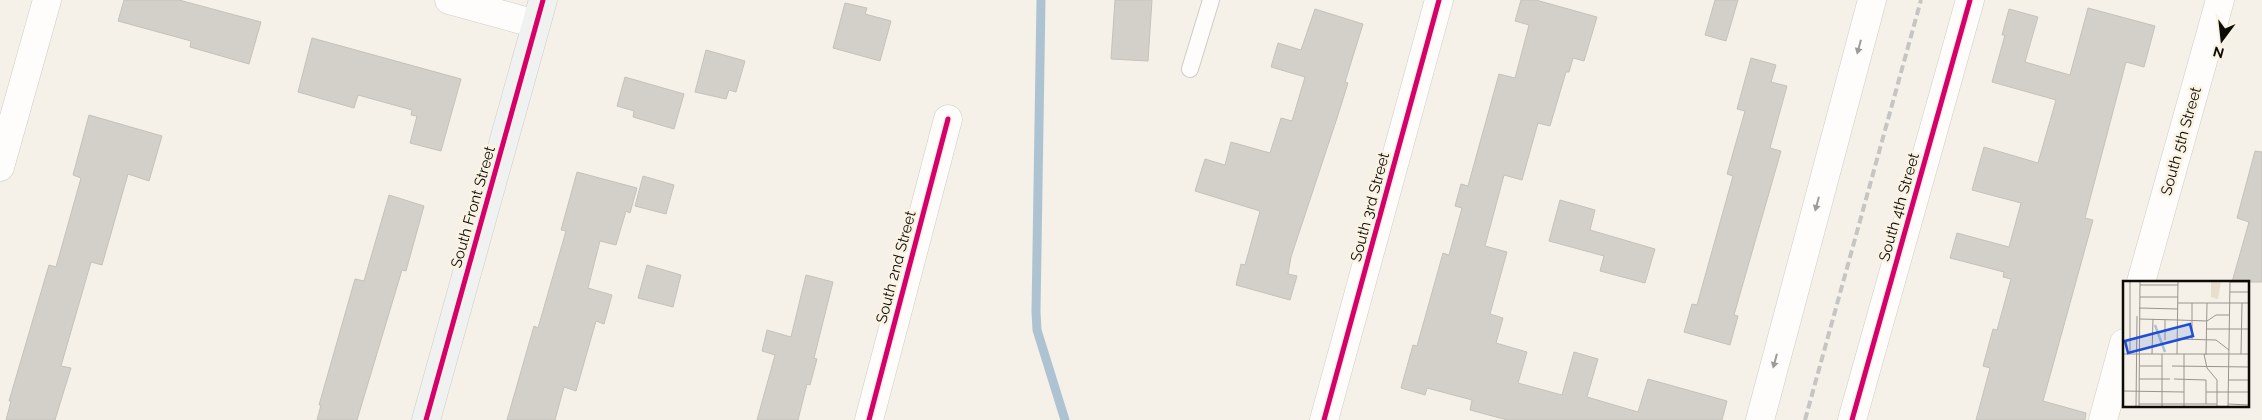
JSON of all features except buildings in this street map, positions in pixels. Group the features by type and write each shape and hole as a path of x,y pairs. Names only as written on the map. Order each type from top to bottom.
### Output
{"street":[{"path":"0,167 47,0"},
{"path":"448,0 540,12"},
{"name":"South 3rd Street","path":"1324,420 1439,0"},
{"path":"1760,420 1872,0"},
{"name":"South 4th Street","path":"1852,420 1970,0"},
{"name":"South 5th Street","path":"2141,281 2220,0"},
{"name":"South Front Street","path":"426,420 540,12"},
{"name":"South 2nd Street","path":"869,420 948,120"},
{"path":"2103,420 2123,346"}],"lane":[{"path":"1190,69 1210,0"}],"waterway":[{"path":"1041,0 1037,330 1065,420"}],"railway":[{"path":"1805,420 1921,0"}],"cycle path":[{"path":"426,420 543,0"},
{"path":"1324,420 1439,0"},
{"path":"1852,420 1970,0"},
{"path":"869,420 948,119"}]}
